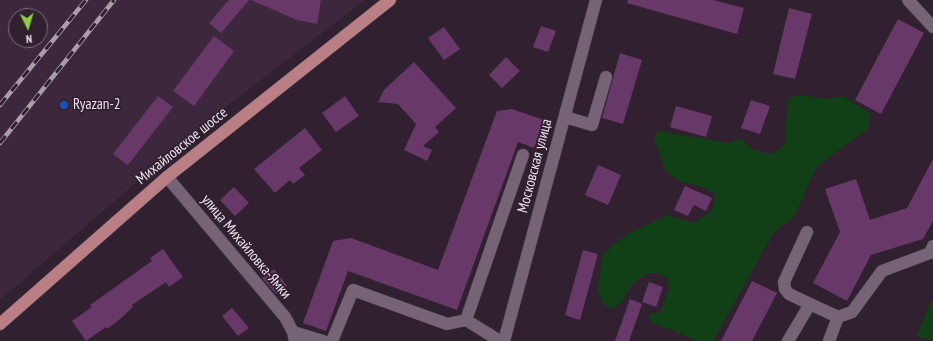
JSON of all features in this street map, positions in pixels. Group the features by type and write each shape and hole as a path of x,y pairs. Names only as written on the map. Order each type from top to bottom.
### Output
{"main road":[{"name":"Михайловское шоссе","path":"0,324 167,177 390,0"}],"street":[{"name":"Московская улица","path":"504,341 596,0"},
{"path":"908,0 933,27"},
{"path":"564,117 592,125 606,77"},
{"path":"466,320 523,155"},
{"name":"улица Михайловка-Ямки","path":"167,177 285,317 294,337"},
{"path":"807,232 784,282 785,289 789,294 838,317 852,312 882,271 930,253 933,246"},
{"path":"332,341 353,290 447,324 466,320 500,341"},
{"path":"788,341 810,304"},
{"path":"829,341 838,317"},
{"path":"294,337 323,341"}],"shaded area":[{"path":"0,0 365,0 210,119 0,300"}],"green space":[{"path":"800,95 827,99 843,96 871,114 868,129 817,166 794,217 774,232 713,341 699,341 651,322 650,315 660,312 669,289 668,279 658,273 648,273 633,283 621,303 612,309 603,304 598,290 603,253 626,235 667,215 693,223 711,212 716,194 700,186 681,182 666,172 654,139 658,131 728,143 741,139 753,150 773,154 785,144 788,98"},
{"path":"931,301 933,301 933,341 917,336"}],"building":[{"path":"229,0 249,0 221,33 209,23"},
{"path":"251,0 321,0 317,24 297,20"},
{"path":"628,0 713,0 744,8 737,34 627,3"},
{"path":"789,8 812,14 795,79 773,74"},
{"path":"898,19 924,33 881,114 855,100"},
{"path":"541,26 556,31 548,52 533,47"},
{"path":"444,27 460,49 444,60 428,38"},
{"path":"214,36 234,51 194,106 173,91"},
{"path":"620,53 642,60 623,124 602,118"},
{"path":"506,57 520,71 502,88 489,75"},
{"path":"414,62 456,108 435,127 439,132 423,146 432,150 427,161 404,150 416,124 398,104 378,102 384,90"},
{"path":"158,96 173,107 128,165 113,154"},
{"path":"345,96 359,116 336,132 322,113"},
{"path":"751,100 770,106 760,134 741,128"},
{"path":"676,106 712,116 706,137 670,127"},
{"path":"512,109 544,120 534,148 518,142 457,310 348,271 326,331 303,323 333,241 351,238 438,270 497,111"},
{"path":"305,128 322,150 299,168 305,175 293,184 290,180 275,193 254,169"},
{"path":"933,159 933,221 923,239 871,255 847,301 813,283 840,232 825,189 856,179 870,220 907,208"},
{"path":"598,165 621,175 608,205 585,195"},
{"path":"685,186 712,198 706,211 694,205 688,216 674,210"},
{"path":"234,187 249,203 235,216 220,200"},
{"path":"163,249 183,277 169,287 166,282 132,305 133,307 107,329 106,327 86,341 72,321 92,307 90,305 152,261 150,258"},
{"path":"583,250 598,254 580,320 565,315"},
{"path":"274,269 287,286 276,294 262,278"},
{"path":"752,281 777,293 752,341 721,341"},
{"path":"649,282 663,287 656,307 642,302"},
{"path":"630,299 642,304 629,341 615,341"},
{"path":"232,308 249,328 238,336 222,316"}],"railway":[{"path":"0,105 86,0"},
{"path":"0,143 114,0"}],"place":[{"name":"Ryazan-2","path":"64,105"}]}
